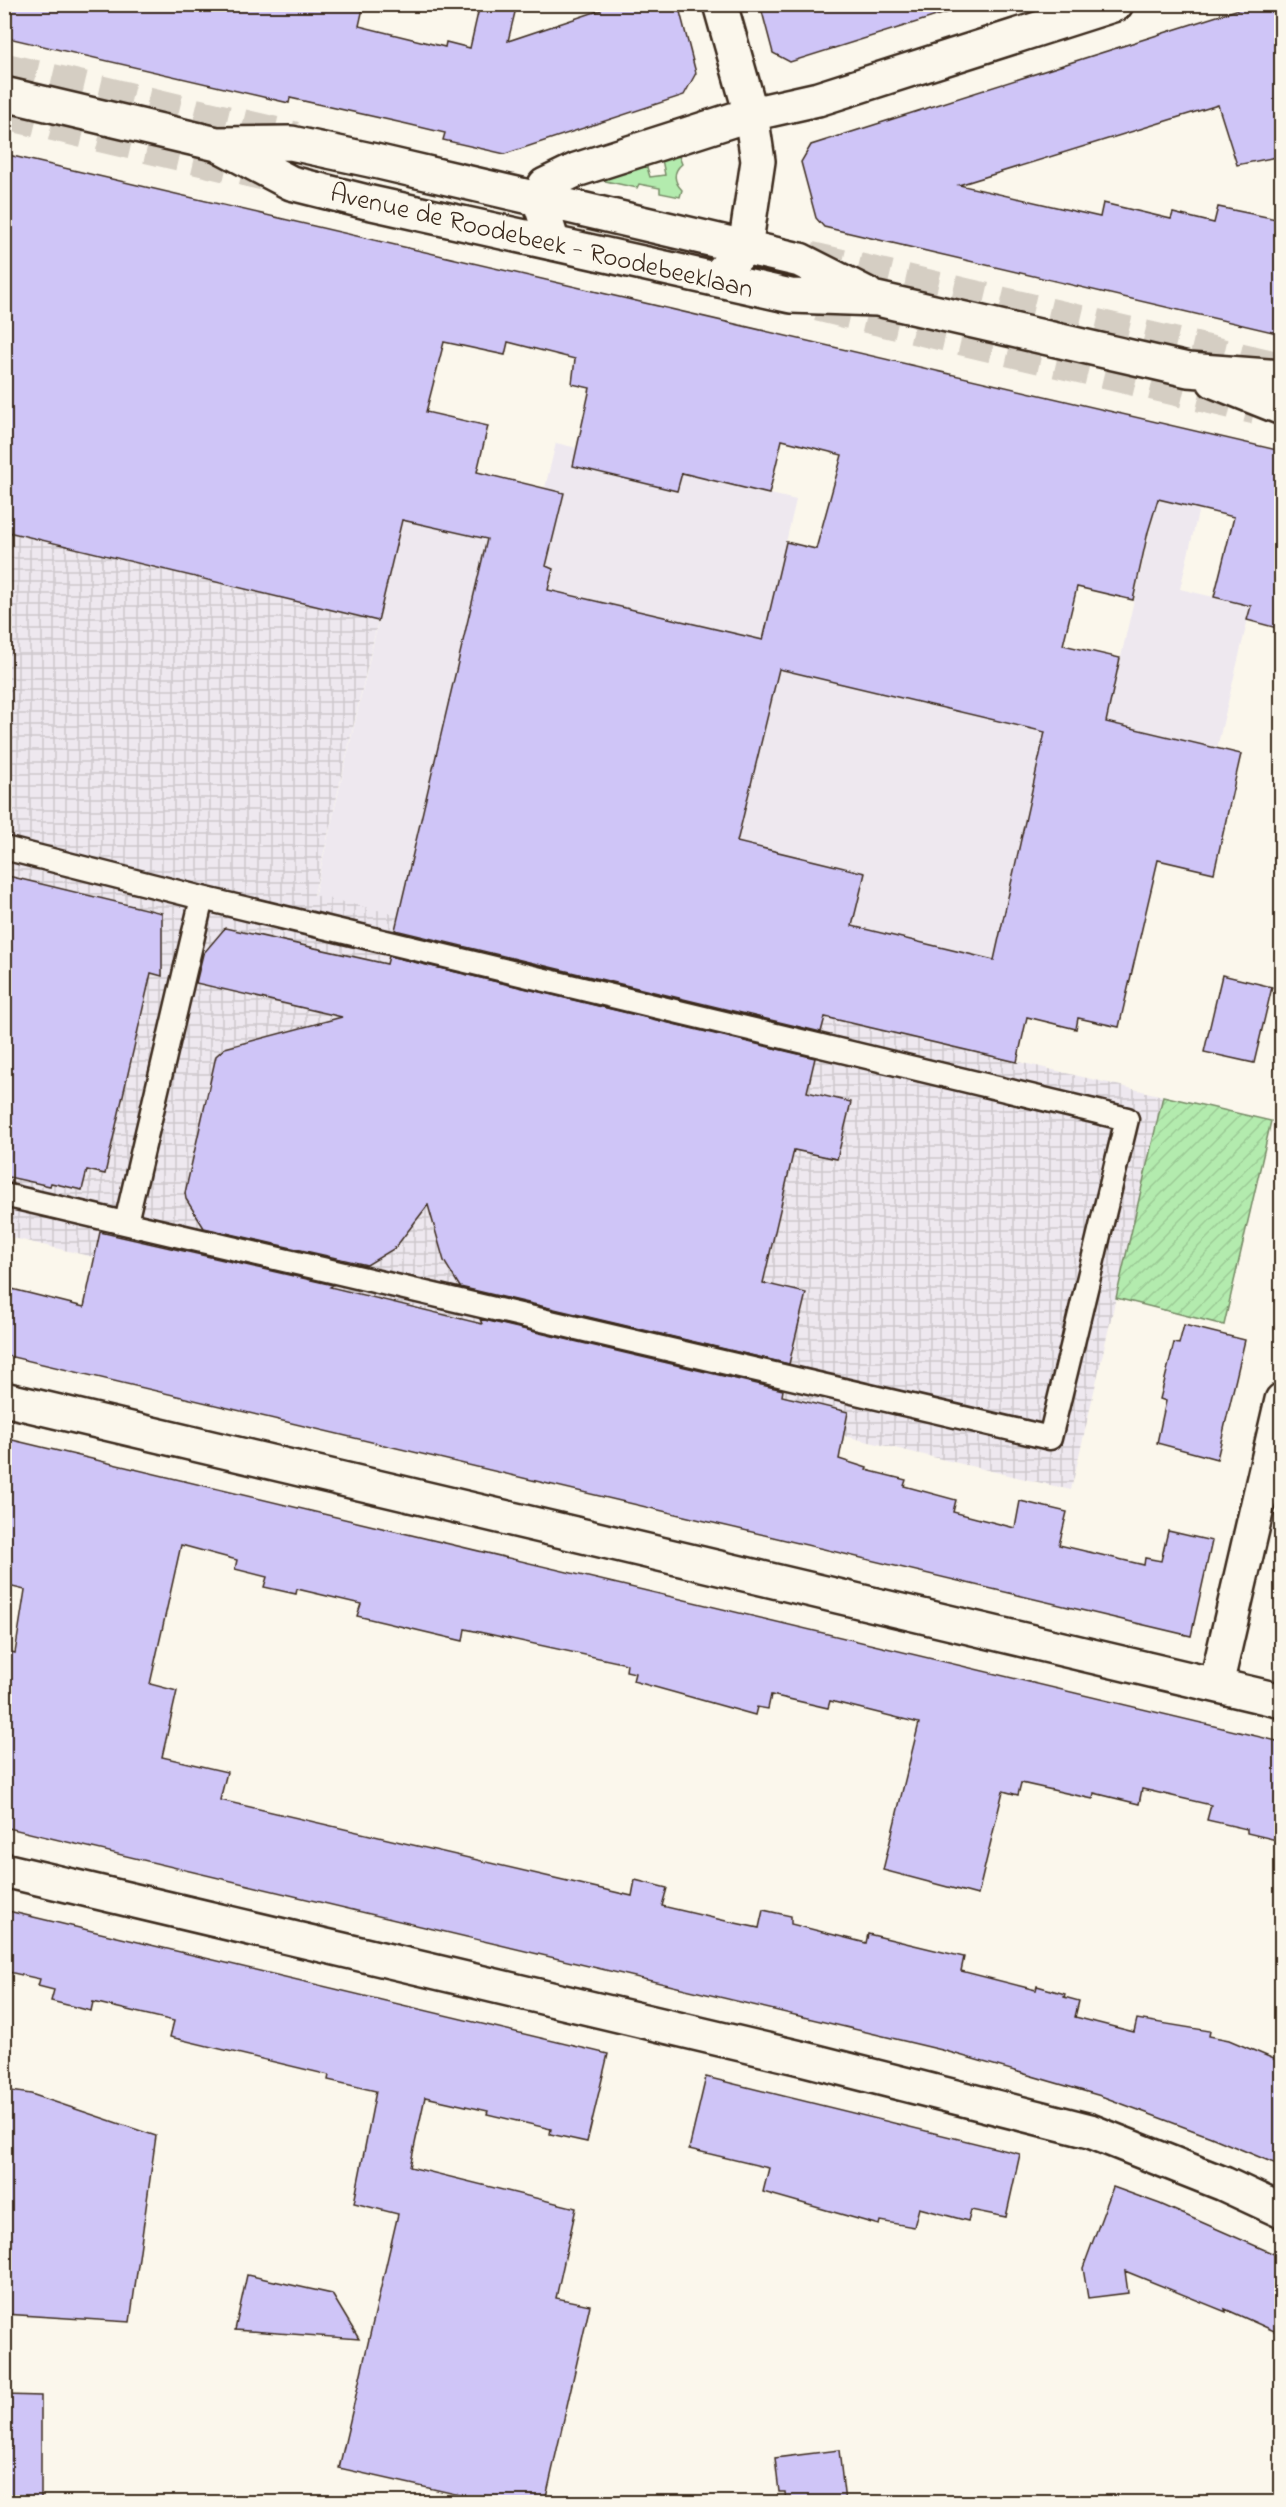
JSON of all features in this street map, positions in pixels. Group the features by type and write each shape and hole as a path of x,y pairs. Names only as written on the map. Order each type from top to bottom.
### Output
{"street":[{"path":"715,279 745,248 758,161 751,114 720,4"},
{"path":"553,243 539,199 545,185 576,170 751,114 818,99 1116,4"},
{"name":"Avenue de Roodebeek - Roodebeeklaan","path":"4,94 217,144 291,143 800,260 878,299"},
{"name":"Avenue de Roodebeek - Roodebeeklaan","path":"217,144 291,183 791,296 878,299 1188,370 1281,377"},
{"name":"Avenue de Roodebeek - Roodebeeklaan","path":"1188,370 1281,408"},
{"path":"4,1399 1281,1701"},
{"path":"1216,1684 1281,1400"},
{"path":"4,1870 805,2059 1090,2131 1224,2184 1281,2211"}],"lane":[{"path":"4,848 202,898 1127,1119 1050,1438 4,1195"},
{"path":"126,1222 202,898"}],"shaded area":[{"path":"1174,426 1216,436 1180,589 1251,606 1217,748 1241,754 1214,873 1158,860 1119,1027 1079,1018 1076,1029 1027,1017 1017,1062 314,897 402,520 530,549 556,443 796,500 774,593 1106,722"},
{"path":"5,531 378,621 314,895 1163,1096 1071,1490 5,1236"}],"green space":[{"path":"678,154 682,164 675,177 682,190 680,197 660,193 660,188 639,184 637,188 601,180 646,164 650,177 665,175 662,159"},
{"path":"1163,1096 1271,1121 1224,1325 1116,1298"}],"building":[{"path":"4,4 364,4 359,26 445,47 446,42 470,48 480,4 517,4 508,41 601,10 600,4 678,4 696,73 684,95 505,154 443,140 445,133 407,124 290,98 289,103 4,37"},
{"path":"760,4 948,4 949,12 790,62 773,53"},
{"path":"1255,4 1281,4 1281,156 1237,165 1218,105 959,185 1100,217 1103,203 1171,219 1173,213 1214,223 1218,207 1281,220 1281,334 824,227 816,218 801,162 811,145"},
{"path":"4,154 1281,451 1281,629 1247,620 1251,606 1214,597 1234,517 1158,499 1133,600 1077,587 1063,645 1120,658 1106,722 1241,754 1214,873 1158,860 1119,1027 1078,1018 1076,1029 1027,1017 1017,1062 825,1017 821,1032 395,930 487,539 402,520 378,621 4,531","holes":["444,342 505,355 508,342 575,359 572,384 590,388 573,466 677,491 682,473 769,494 782,440 842,455 816,549 786,542 763,640 548,590 553,569 546,566 564,493 477,472 488,426 426,412","779,669 1045,732 994,960 852,926 865,873 737,842"]},
{"path":"4,875 162,913 162,976 151,973 105,1174 87,1170 82,1190 4,1176"},
{"path":"225,928 387,964 389,956 815,1058 807,1092 851,1102 837,1159 794,1150 763,1283 806,1293 789,1364 460,1287 444,1261 428,1205 395,1248 367,1265 204,1228 186,1199 185,1193 216,1056 225,1048 342,1017 196,983 203,954"},
{"path":"1222,975 1272,987 1254,1063 1204,1052"},
{"path":"100,1232 333,1285 330,1287 482,1324 480,1319 783,1390 782,1396 848,1412 839,1459 867,1468 866,1470 906,1480 904,1486 956,1500 953,1512 1015,1528 1020,1501 1067,1512 1059,1545 1144,1565 1145,1558 1161,1561 1168,1531 1212,1541 1191,1636 4,1355 4,1287 84,1307"},
{"path":"1184,1325 1245,1340 1217,1459 1157,1443 1166,1401 1160,1399 1174,1343 1179,1344"},
{"path":"4,1438 1281,1742 1281,1841 1247,1833 1247,1829 1207,1820 1211,1805 1142,1789 1139,1804 1094,1793 1093,1799 1021,1783 1018,1795 1003,1791 978,1895 883,1870 919,1723 830,1701 828,1708 771,1695 768,1709 757,1707 755,1715 633,1681 635,1673 626,1671 627,1664 465,1629 463,1641 357,1616 361,1604 297,1589 296,1594 264,1587 267,1577 235,1569 237,1560 181,1545 150,1684 177,1691 162,1757 227,1772 220,1800 632,1896 635,1880 667,1888 662,1906 759,1928 763,1910 791,1916 791,1924 866,1943 868,1934 964,1957 961,1971 1036,1990 1037,1986 1065,1994 1064,1997 1079,2001 1075,2017 1134,2032 1137,2019 1210,2031 1209,2036 1229,2040 1281,2062 1281,2166 1101,2096 942,2050 4,1827 4,1650 15,1653 25,1590 4,1585"},
{"path":"4,1910 608,2054 587,2142 550,2134 551,2129 487,2114 488,2111 425,2097 410,2167 576,2208 556,2298 590,2305 545,2502 491,2502 339,2468 398,2214 354,2203 376,2091 328,2080 329,2075 170,2037 174,2021 93,2002 91,2011 51,2001 54,1990 38,1986 40,1979 4,1971"},
{"path":"706,2077 1020,2154 1006,2217 971,2210 968,2221 919,2208 914,2227 880,2221 879,2225 763,2192 769,2168 689,2149"},
{"path":"4,2090 31,2094 156,2136 130,2322 4,2314"},
{"path":"1113,2187 1160,2204 1281,2257 1281,2334 1225,2309 1226,2312 1125,2271 1128,2293 1088,2298 1083,2268"},
{"path":"247,2275 332,2294 359,2339 235,2330"},
{"path":"4,2395 41,2396 41,2502 4,2502"},
{"path":"839,2450 845,2502 786,2502 785,2492 779,2492 775,2458"}],"tunnel":[{"path":"4,69 295,138"},
{"path":"4,113 263,174"},
{"path":"810,258 1274,367"},
{"path":"818,305 1255,408"}]}
